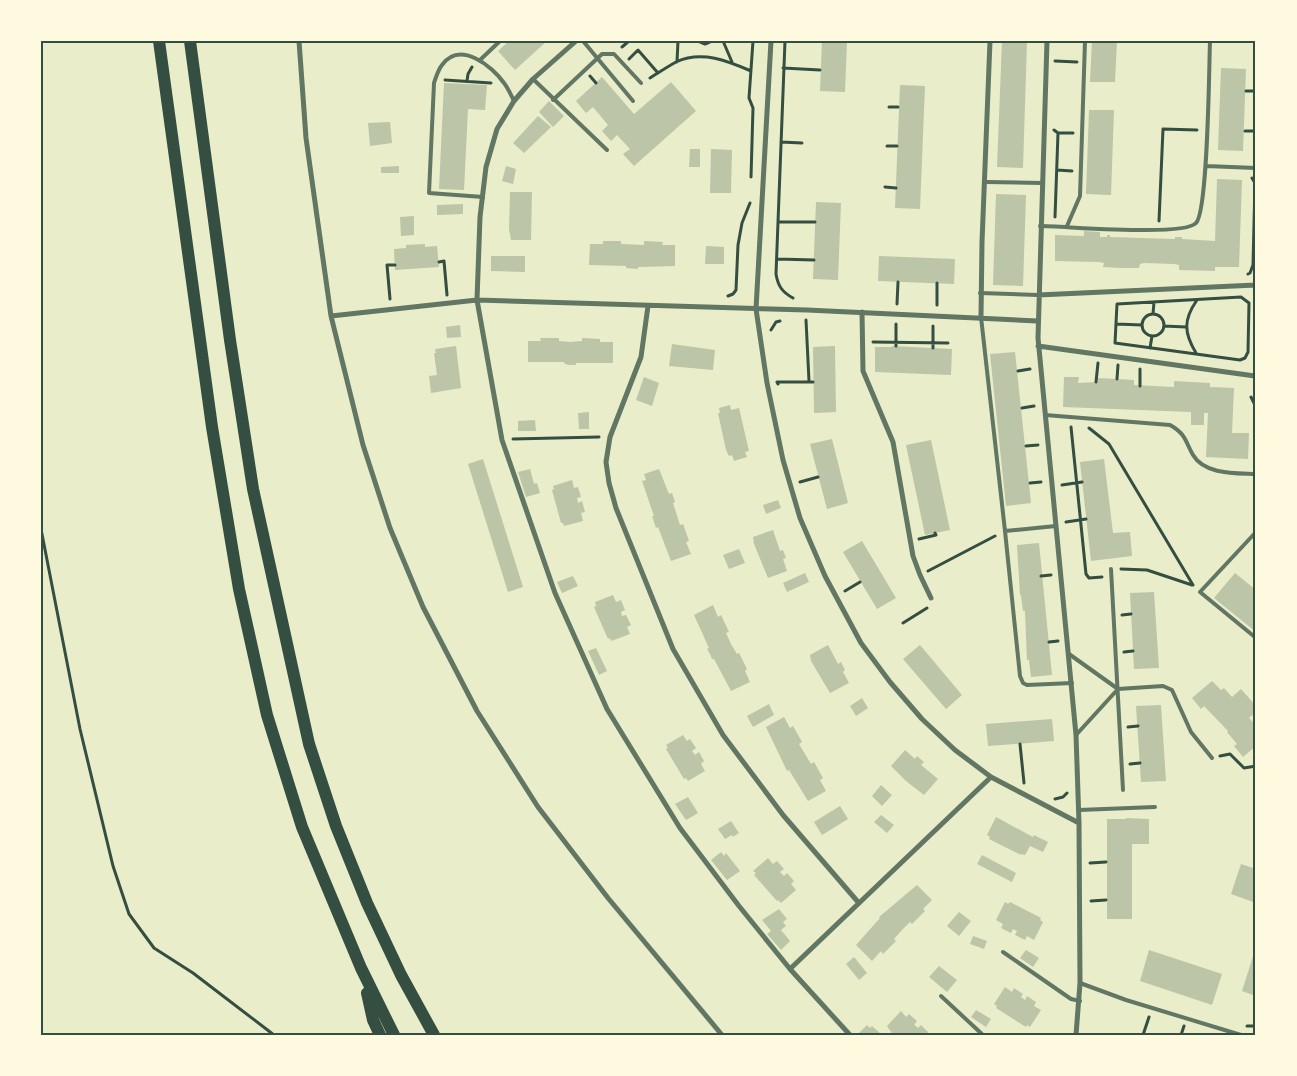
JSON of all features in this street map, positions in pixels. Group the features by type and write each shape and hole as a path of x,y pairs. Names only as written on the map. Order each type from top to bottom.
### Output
{"highway":[{"path":"159,41 212,427 239,589 267,715 302,827 362,968 394,1035"},
{"path":"190,41 230,340 253,489 309,744 336,826 367,903 401,975 434,1035"},
{"path":"362,968 373,1020 380,1035"},
{"path":"428,1023 443,1035"}],"street":[{"path":"299,41 306,138 331,316 363,445 390,528 423,607 477,711 538,807 608,898 722,1035"},
{"path":"576,41 514,100 497,128 486,167 478,300 502,440 555,593 607,709 680,828 790,969 850,1035"},
{"path":"771,41 756,309 767,383 783,460 800,518 825,576 860,643 922,719 955,750 991,776 1079,823"},
{"path":"981,317 980,293 990,41"},
{"path":"1047,41 1037,320 1076,735 1079,810 1080,983 1076,1035"},
{"path":"1038,295 1256,284 1256,388"},
{"path":"331,316 478,300 862,312 1037,320"},
{"path":"648,306 641,356 610,437 606,462 608,483 616,508 673,649 723,735 784,815 858,902"},
{"path":"862,312 863,372 893,442 913,556 931,598"},
{"path":"1038,346 1255,376"},
{"path":"790,969 991,776"}],"lane":[{"path":"480,60 500,41"},
{"path":"583,41 596,59 633,101"},
{"path":"1067,226 1080,196 1085,41"},
{"path":"1040,226 1158,231 1188,227 1196,224 1200,216 1206,166 1210,41"},
{"path":"553,100 602,54 614,54 641,83"},
{"path":"483,197 429,193 434,83 440,66 446,60 460,55 480,60 492,69 505,84 514,100"},
{"path":"533,80 607,150"},
{"path":"1206,166 1256,168"},
{"path":"985,182 1042,182"},
{"path":"980,293 1038,295"},
{"path":"981,317 1020,676 1022,683 1027,685 1072,683"},
{"path":"1045,415 1170,425 1179,430 1186,439 1194,456 1204,466 1220,472 1256,474"},
{"path":"1005,531 1056,526"},
{"path":"1256,532 1200,592 1256,638"},
{"path":"1111,569 1123,790"},
{"path":"1069,654 1118,689 1163,686 1172,690 1191,732 1212,758"},
{"path":"1076,735 1118,689"},
{"path":"1079,810 1155,807"},
{"path":"1003,952 1071,999 1080,1001"},
{"path":"1080,983 1126,1000 1240,1035"},
{"path":"941,996 983,1035"}],"path":[{"path":"677,62 678,41"},
{"path":"698,41 705,44 712,41"},
{"path":"723,41 733,63"},
{"path":"750,185 753,108 749,98 753,41"},
{"path":"784,41 776,274 777,283 782,292 793,298 800,299"},
{"path":"623,64 638,50 658,73"},
{"path":"1055,55 1055,61"},
{"path":"641,83 677,62 689,58 709,57 733,63 751,71"},
{"path":"783,68 820,70"},
{"path":"441,79 490,83 494,87"},
{"path":"1246,91 1256,91"},
{"path":"889,107 898,107"},
{"path":"1053,129 1058,133 1055,226"},
{"path":"1158,231 1163,129 1206,130"},
{"path":"1245,131 1256,131"},
{"path":"781,142 802,143"},
{"path":"887,146 897,146"},
{"path":"1244,276 1250,273 1253,265 1256,183 1250,176 1250,168"},
{"path":"885,187 896,188"},
{"path":"719,296 729,296 736,290 738,245 742,223 750,204 750,195"},
{"path":"778,222 815,222"},
{"path":"777,259 814,260"},
{"path":"438,262 444,261 447,295"},
{"path":"390,300 387,265 395,265"},
{"path":"897,304 898,282"},
{"path":"937,284 937,305 946,306"},
{"path":"1240,297 1249,304 1248,352 1246,358 1240,360 1115,343 1117,304 1154,302 1240,297"},
{"path":"1196,354 1190,343 1186,327 1189,314 1197,300"},
{"path":"1153,314 1154,302"},
{"path":"888,304 907,304"},
{"path":"1153,314 1162,319 1164,326 1162,333 1152,336 1144,332 1142,325 1144,319 1153,314"},
{"path":"770,336 771,328 776,322 786,319"},
{"path":"777,382 811,381 808,320 799,320"},
{"path":"896,322 896,344"},
{"path":"932,323 932,348"},
{"path":"1116,324 1142,325"},
{"path":"1164,326 1186,327"},
{"path":"1150,348 1152,336"},
{"path":"862,342 896,344 948,342"},
{"path":"1096,382 1099,360"},
{"path":"1117,379 1118,362"},
{"path":"1140,386 1141,366"},
{"path":"1018,371 1030,369"},
{"path":"776,373 779,391"},
{"path":"1022,408 1034,406"},
{"path":"1072,417 1076,483 1086,574 1089,578 1111,576"},
{"path":"1072,417 1109,444 1193,585 1200,592"},
{"path":"502,440 610,437"},
{"path":"1026,446 1038,445"},
{"path":"797,473 802,490"},
{"path":"800,482 818,477"},
{"path":"1030,484 1041,482"},
{"path":"1061,485 1082,482"},
{"path":"1065,522 1086,519"},
{"path":"41,529 80,729 112,866 129,914 154,948 193,973 274,1035"},
{"path":"920,575 1005,531"},
{"path":"911,541 936,535 935,533"},
{"path":"1111,569 1147,570 1193,585"},
{"path":"1041,576 1052,575"},
{"path":"845,591 860,582"},
{"path":"840,583 848,596"},
{"path":"903,623 932,605 931,598"},
{"path":"1049,642 1059,641"},
{"path":"1020,744 1024,784"},
{"path":"1212,758 1230,754 1244,768 1256,766"},
{"path":"1017,780 1030,788"},
{"path":"1048,797 1055,799 1063,797 1067,792"},
{"path":"1090,863 1106,862"},
{"path":"1091,901 1106,900"},
{"path":"1143,1035 1150,1014"},
{"path":"1181,1035 1184,1025"}],"building":[{"path":"509,41 547,41 515,70 498,51"},
{"path":"822,41 847,41 845,92 820,91"},
{"path":"1002,41 1027,41 1023,168 997,167"},
{"path":"1092,41 1117,41 1115,82 1090,82"},
{"path":"1221,68 1246,69 1243,151 1218,150"},
{"path":"602,77 634,114 671,82 696,111 634,166 623,154 630,149 617,135 611,141 602,131 608,125 593,107 586,113 576,101"},
{"path":"444,83 487,85 485,110 468,109 464,190 439,189"},
{"path":"900,85 925,86 920,209 895,208"},
{"path":"549,101 564,116 553,127 539,112"},
{"path":"1089,110 1114,110 1111,195 1086,194"},
{"path":"538,116 551,127 524,153 513,143"},
{"path":"390,122 392,143 370,146 368,123"},
{"path":"690,149 700,149 700,167 689,167"},
{"path":"711,149 732,150 731,193 710,193"},
{"path":"399,166 399,173 381,173 381,167"},
{"path":"506,166 516,169 513,184 502,181"},
{"path":"1217,179 1242,180 1239,267 1215,267 1215,271 1179,270 1179,265 1174,264 1144,263 1140,264 1139,268 1121,268 1103,267 1104,263 1099,262 1055,261 1055,235 1084,236 1084,231 1100,232 1100,237 1110,235 1110,237 1175,239 1175,237 1182,237 1182,239 1215,241"},
{"path":"510,192 532,192 531,240 511,240 509,229"},
{"path":"996,194 1026,195 1023,286 993,285"},
{"path":"816,202 841,203 838,280 813,279"},
{"path":"463,204 463,214 437,215 437,205"},
{"path":"414,216 414,235 401,236 400,217"},
{"path":"603,241 621,241 621,244 644,245 644,241 663,242 662,245 675,245 675,266 638,267 638,269 626,268 626,266 589,265 590,244 603,244"},
{"path":"425,244 425,247 437,246 439,267 395,270 394,249 406,248 406,245"},
{"path":"706,246 724,247 724,264 705,264"},
{"path":"491,256 525,256 525,272 491,271"},
{"path":"879,256 955,259 954,284 878,281"},
{"path":"460,325 461,337 447,338 446,327"},
{"path":"540,338 559,338 559,341 570,342 582,341 582,338 600,339 600,342 613,342 613,363 576,363 576,365 570,365 564,362 528,362 528,341 541,341"},
{"path":"672,344 715,350 713,370 669,366"},
{"path":"456,346 461,388 431,393 429,376 437,375 435,349"},
{"path":"835,346 836,412 814,413 813,347"},
{"path":"875,347 952,349 951,375 875,372"},
{"path":"1015,352 1031,503 1006,506 990,354"},
{"path":"644,377 659,383 652,406 636,400"},
{"path":"1064,377 1079,377 1078,383 1098,382 1098,378 1134,380 1134,385 1174,387 1174,381 1210,383 1210,387 1234,388 1232,433 1249,433 1248,459 1206,457 1208,413 1204,413 1204,425 1191,425 1191,412 1063,407"},
{"path":"730,405 731,410 739,408 749,451 745,452 747,457 734,461 732,455 729,456 726,450 718,413 720,413 719,408"},
{"path":"589,412 589,429 579,429 578,413"},
{"path":"535,420 536,431 518,431 518,421"},
{"path":"832,439 848,503 827,509 810,444"},
{"path":"931,440 950,530 925,535 906,445"},
{"path":"483,459 523,587 508,592 468,464"},
{"path":"1104,459 1113,533 1130,532 1132,556 1091,561 1080,462"},
{"path":"530,469 534,484 537,483 540,493 526,497 518,472"},
{"path":"659,469 669,494 672,493 675,502 673,503 680,525 683,524 689,541 686,542 691,554 671,561 658,527 656,528 652,516 654,516 642,481 646,480 644,474"},
{"path":"572,480 574,488 578,487 581,497 577,498 578,503 582,501 585,512 581,513 583,521 564,526 561,523 552,490 554,489 553,486"},
{"path":"778,500 781,508 766,514 763,505"},
{"path":"773,530 780,551 783,550 786,558 783,559 787,571 768,578 753,537"},
{"path":"862,541 896,598 877,609 843,552"},
{"path":"1039,543 1052,675 1031,677 1029,660 1027,660 1025,611 1023,611 1020,595 1017,545"},
{"path":"739,549 745,563 729,569 723,555"},
{"path":"805,573 809,582 787,592 783,583"},
{"path":"1235,573 1256,590 1256,632 1214,598"},
{"path":"573,576 578,586 562,593 557,582"},
{"path":"1154,592 1159,668 1134,669 1130,593"},
{"path":"613,595 616,602 621,600 625,610 621,612 622,616 626,615 631,625 627,627 630,634 611,641 610,638 608,639 594,607 596,606 595,602"},
{"path":"713,605 718,617 721,615 729,632 726,633 731,644 737,654 739,653 747,669 745,671 750,682 731,691 707,649 709,648 694,615"},
{"path":"828,645 838,664 841,662 845,670 843,672 849,683 830,693 811,661 810,655"},
{"path":"920,645 962,695 946,709 903,659"},
{"path":"596,648 607,671 599,675 588,651"},
{"path":"1212,681 1221,690 1224,688 1232,697 1241,689 1256,706 1256,712 1249,718 1256,725 1256,746 1243,757 1234,746 1237,744 1228,731 1204,706 1201,709 1192,698"},
{"path":"862,698 868,708 856,716 850,706"},
{"path":"769,704 774,715 753,727 747,716"},
{"path":"1161,705 1166,781 1141,782 1136,706"},
{"path":"784,717 790,728 793,726 802,742 799,744 811,764 814,762 823,778 820,780 826,791 808,801 789,770 787,771 766,727"},
{"path":"1052,719 1054,741 988,746 986,724"},
{"path":"683,735 687,741 690,739 696,748 692,751 695,755 699,752 704,761 701,764 705,771 688,781 686,778 684,779 666,749 668,748 666,745"},
{"path":"905,750 915,759 917,756 924,762 921,765 938,779 924,795 891,766"},
{"path":"881,785 892,795 882,806 872,796"},
{"path":"688,797 698,813 686,820 675,804"},
{"path":"840,806 848,819 822,835 814,822"},
{"path":"881,815 894,825 887,833 874,822"},
{"path":"996,817 1033,837 1034,835 1048,842 1043,852 1030,846 1025,855 1021,855 989,839 990,837 987,835"},
{"path":"1107,819 1149,819 1149,844 1132,844 1132,919 1107,919"},
{"path":"731,821 739,833 725,839 718,829"},
{"path":"721,852 724,856 726,853 740,871 727,880 711,860"},
{"path":"982,855 1016,873 1012,882 977,864"},
{"path":"768,858 773,864 777,861 784,869 780,872 784,876 787,873 794,881 791,884 796,890 781,903 754,875 756,873 753,871"},
{"path":"1241,864 1256,869 1256,903 1231,894"},
{"path":"917,885 932,900 923,909 925,911 912,924 910,922 894,939 896,941 883,954 881,951 872,961 856,945 879,917"},
{"path":"1005,902 1008,904 1010,902 1041,918 1040,920 1043,922 1034,940 1027,936 1025,940 1015,935 1017,931 1013,929 1011,933 1001,928 1003,924 996,920"},
{"path":"779,909 787,919 783,922 786,926 781,930 790,941 781,950 767,934 771,931 762,920"},
{"path":"959,912 971,921 959,936 947,926"},
{"path":"973,936 987,941 984,949 970,944"},
{"path":"1026,950 1039,958 1033,967 1020,958"},
{"path":"1149,950 1222,974 1212,1005 1140,981"},
{"path":"1256,950 1256,996 1242,991"},
{"path":"854,957 867,973 859,980 846,964"},
{"path":"939,966 957,980 947,992 929,977"},
{"path":"1005,987 1012,992 1014,988 1023,994 1021,997 1025,1000 1027,996 1036,1002 1034,1006 1041,1010 1030,1027 1027,1025 1026,1027 996,1008 997,1006 994,1004"},
{"path":"976,1010 991,1019 986,1027 971,1017"},
{"path":"901,1011 906,1017 909,1014 917,1021 914,1025 918,1028 921,1025 928,1032 926,1035 893,1035 887,1026"},
{"path":"867,1025 870,1028 872,1026 882,1035 861,1035 859,1033"}]}
